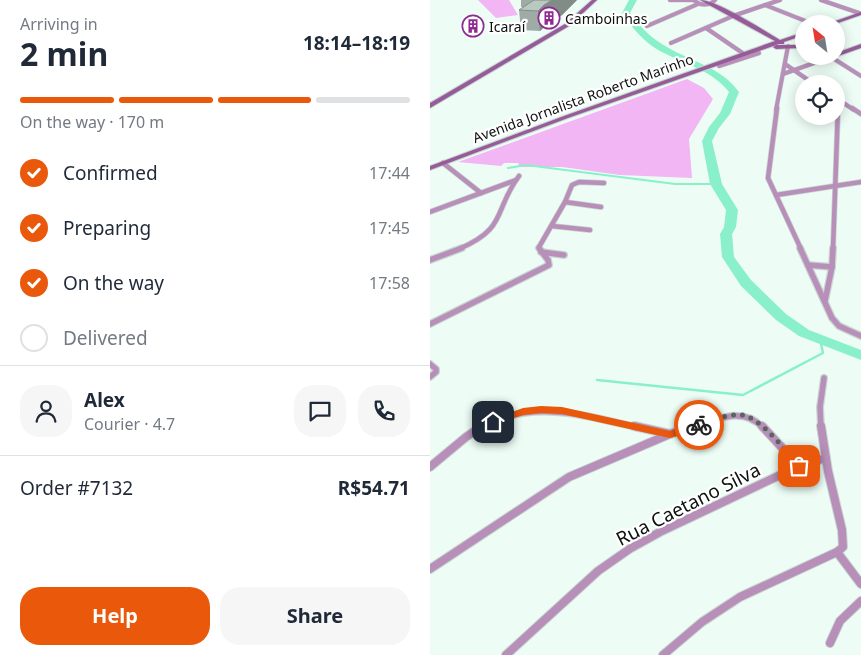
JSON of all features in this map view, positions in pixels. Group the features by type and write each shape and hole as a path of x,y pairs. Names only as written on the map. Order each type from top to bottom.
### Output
{"main road":[{"path":"430,106 567,24 595,0"},
{"path":"700,2 713,2 733,16 779,42"},
{"path":"845,19 860,15"},
{"path":"845,22 860,15"},
{"name":"Avenida Jornalista Roberto Marinho","path":"430,167 711,64 795,36"},
{"name":"Avenida Jornalista Roberto Marinho","path":"779,42 795,46"},
{"name":"Avenida Jornalista Roberto Marinho","path":"744,54 760,53 795,42"},
{"path":"845,52 861,46"}],"street":[{"path":"670,0 693,0 700,2"},
{"path":"671,43 733,16 780,0"},
{"path":"821,0 860,15"},
{"path":"647,26 700,2"},
{"path":"765,5 795,17"},
{"path":"706,28 744,54"},
{"path":"789,45 784,64 768,178 835,323 861,336"},
{"name":"Avenida Jornalista Roberto Marinho","path":"719,66 760,53"},
{"path":"784,64 800,75"},
{"path":"783,74 809,65"},
{"path":"845,65 861,76"},
{"path":"845,104 861,114"},
{"path":"825,301 832,267 837,185 837,125"},
{"path":"444,163 481,193"},
{"path":"430,212 517,178 496,222 489,231 478,240 430,260"},
{"path":"430,324 546,268 550,263 539,247 574,184 584,182 604,183"},
{"path":"776,195 861,182"},
{"path":"565,202 601,207"},
{"path":"552,226 590,230"},
{"path":"541,252 564,255"},
{"path":"808,265 832,267"},
{"path":"430,364 436,368 436,372 430,377"},
{"path":"663,655 702,622 740,597 843,547 842,532 826,458 820,408 820,391 824,378"},
{"path":"430,467 466,437 483,426 523,412 562,411 670,434"},
{"path":"432,565 569,477 670,434 717,419 741,415 748,416 762,427 799,466"},
{"name":"Rua Caetano Silva","path":"506,655 598,571 631,548 660,532 799,466 826,458"},
{"path":"836,552 861,584"},
{"path":"830,643 840,621 861,600"}],"shaded area":[{"path":"478,0 509,0 518,15 496,18"},
{"path":"687,79 704,88 713,99 689,139 692,178 620,175 562,167 520,167 518,163 504,163 501,166 458,162"}],"building":[{"path":"534,0 552,0 538,11 519,10"}],"waterway":[{"path":"633,0 626,13 643,34 674,55 712,72 728,84 734,92 725,114 714,127 707,141 716,184 732,210 730,227 726,234 728,257 746,283 781,317 804,333 861,355"},
{"path":"508,168 526,165 675,184 716,184"},
{"path":"597,380 743,395 823,353 820,339"}],"way so far":[{"path":"699,425 729,416 748,416 757,421 799,466"}],"place":[{"name":"Camboinhas","path":"549,18"},
{"name":"Icaraí","path":"473,26"}],"route":[{"path":"493,422 523,412 541,410 562,411 670,434 699,425"}]}
